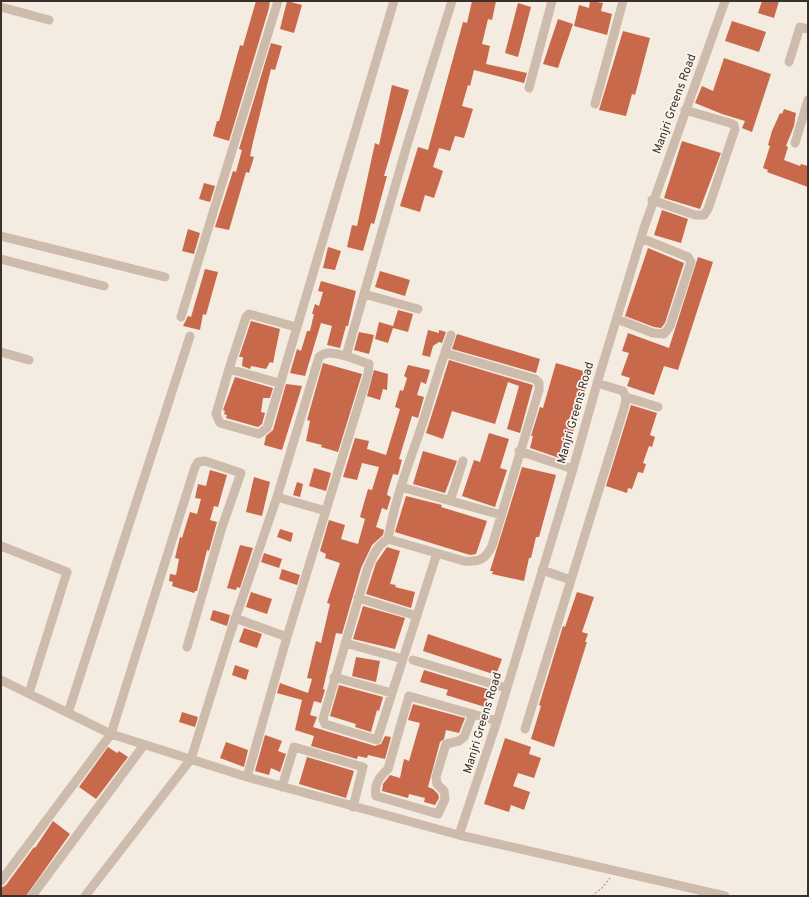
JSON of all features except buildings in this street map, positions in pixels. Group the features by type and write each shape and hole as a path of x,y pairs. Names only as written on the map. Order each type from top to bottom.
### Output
{"street":[{"path":"181,318 278,1"},
{"path":"296,327 249,314 246,317 216,414 220,422 259,434 267,428 394,1"},
{"path":"346,356 407,145 452,1"},
{"path":"529,88 552,1"},
{"path":"595,104 622,1"},
{"name":"Manjri Greens Road","path":"460,835 497,721 652,200 725,1"},
{"path":"1,7 49,20"},
{"path":"789,62 800,27 808,29"},
{"path":"795,143 807,105"},
{"path":"652,200 695,215 704,215 708,209 735,129 734,125 730,123 685,110"},
{"path":"1,236 165,277"},
{"path":"617,319 653,333 664,334 670,326 691,262 688,257 641,238"},
{"path":"1,259 104,286"},
{"path":"364,294 418,309"},
{"path":"388,539 400,487 451,335"},
{"path":"68,713 190,336"},
{"path":"1,352 29,360"},
{"path":"85,896 191,759 235,618 277,497 319,357 328,352 366,361 370,368 287,637 247,777"},
{"path":"437,553 377,740 325,724 323,715 358,598 372,558 381,543 388,539 437,553 464,561 474,562 482,560 488,555 492,546 519,451 539,390 539,383 535,379 445,353"},
{"path":"229,370 279,384"},
{"path":"525,729 625,405 626,397 623,391 597,382"},
{"path":"626,397 658,407"},
{"path":"519,451 573,469"},
{"path":"1,880 111,734 195,467 198,462 205,461 241,473 222,527 187,647"},
{"path":"450,501 463,461"},
{"path":"400,487 501,515"},
{"path":"277,497 326,511"},
{"path":"1,546 67,572 29,693"},
{"path":"542,570 571,580"},
{"path":"358,598 417,616"},
{"path":"235,618 287,637"},
{"path":"345,643 403,659"},
{"path":"413,660 506,688"},
{"path":"334,678 392,693"},
{"path":"1,680 111,734 247,777 460,835 615,870 696,893 725,896"},
{"path":"472,714 464,737 459,741 446,744 436,777 437,784 444,791 445,799 438,814 376,796 375,788 379,778 388,769 408,696 497,721"},
{"path":"32,896 144,744"},
{"path":"282,786 294,748 356,764 363,767 353,807"}],"path":[{"path":"592,896 602,888 615,870"}]}
